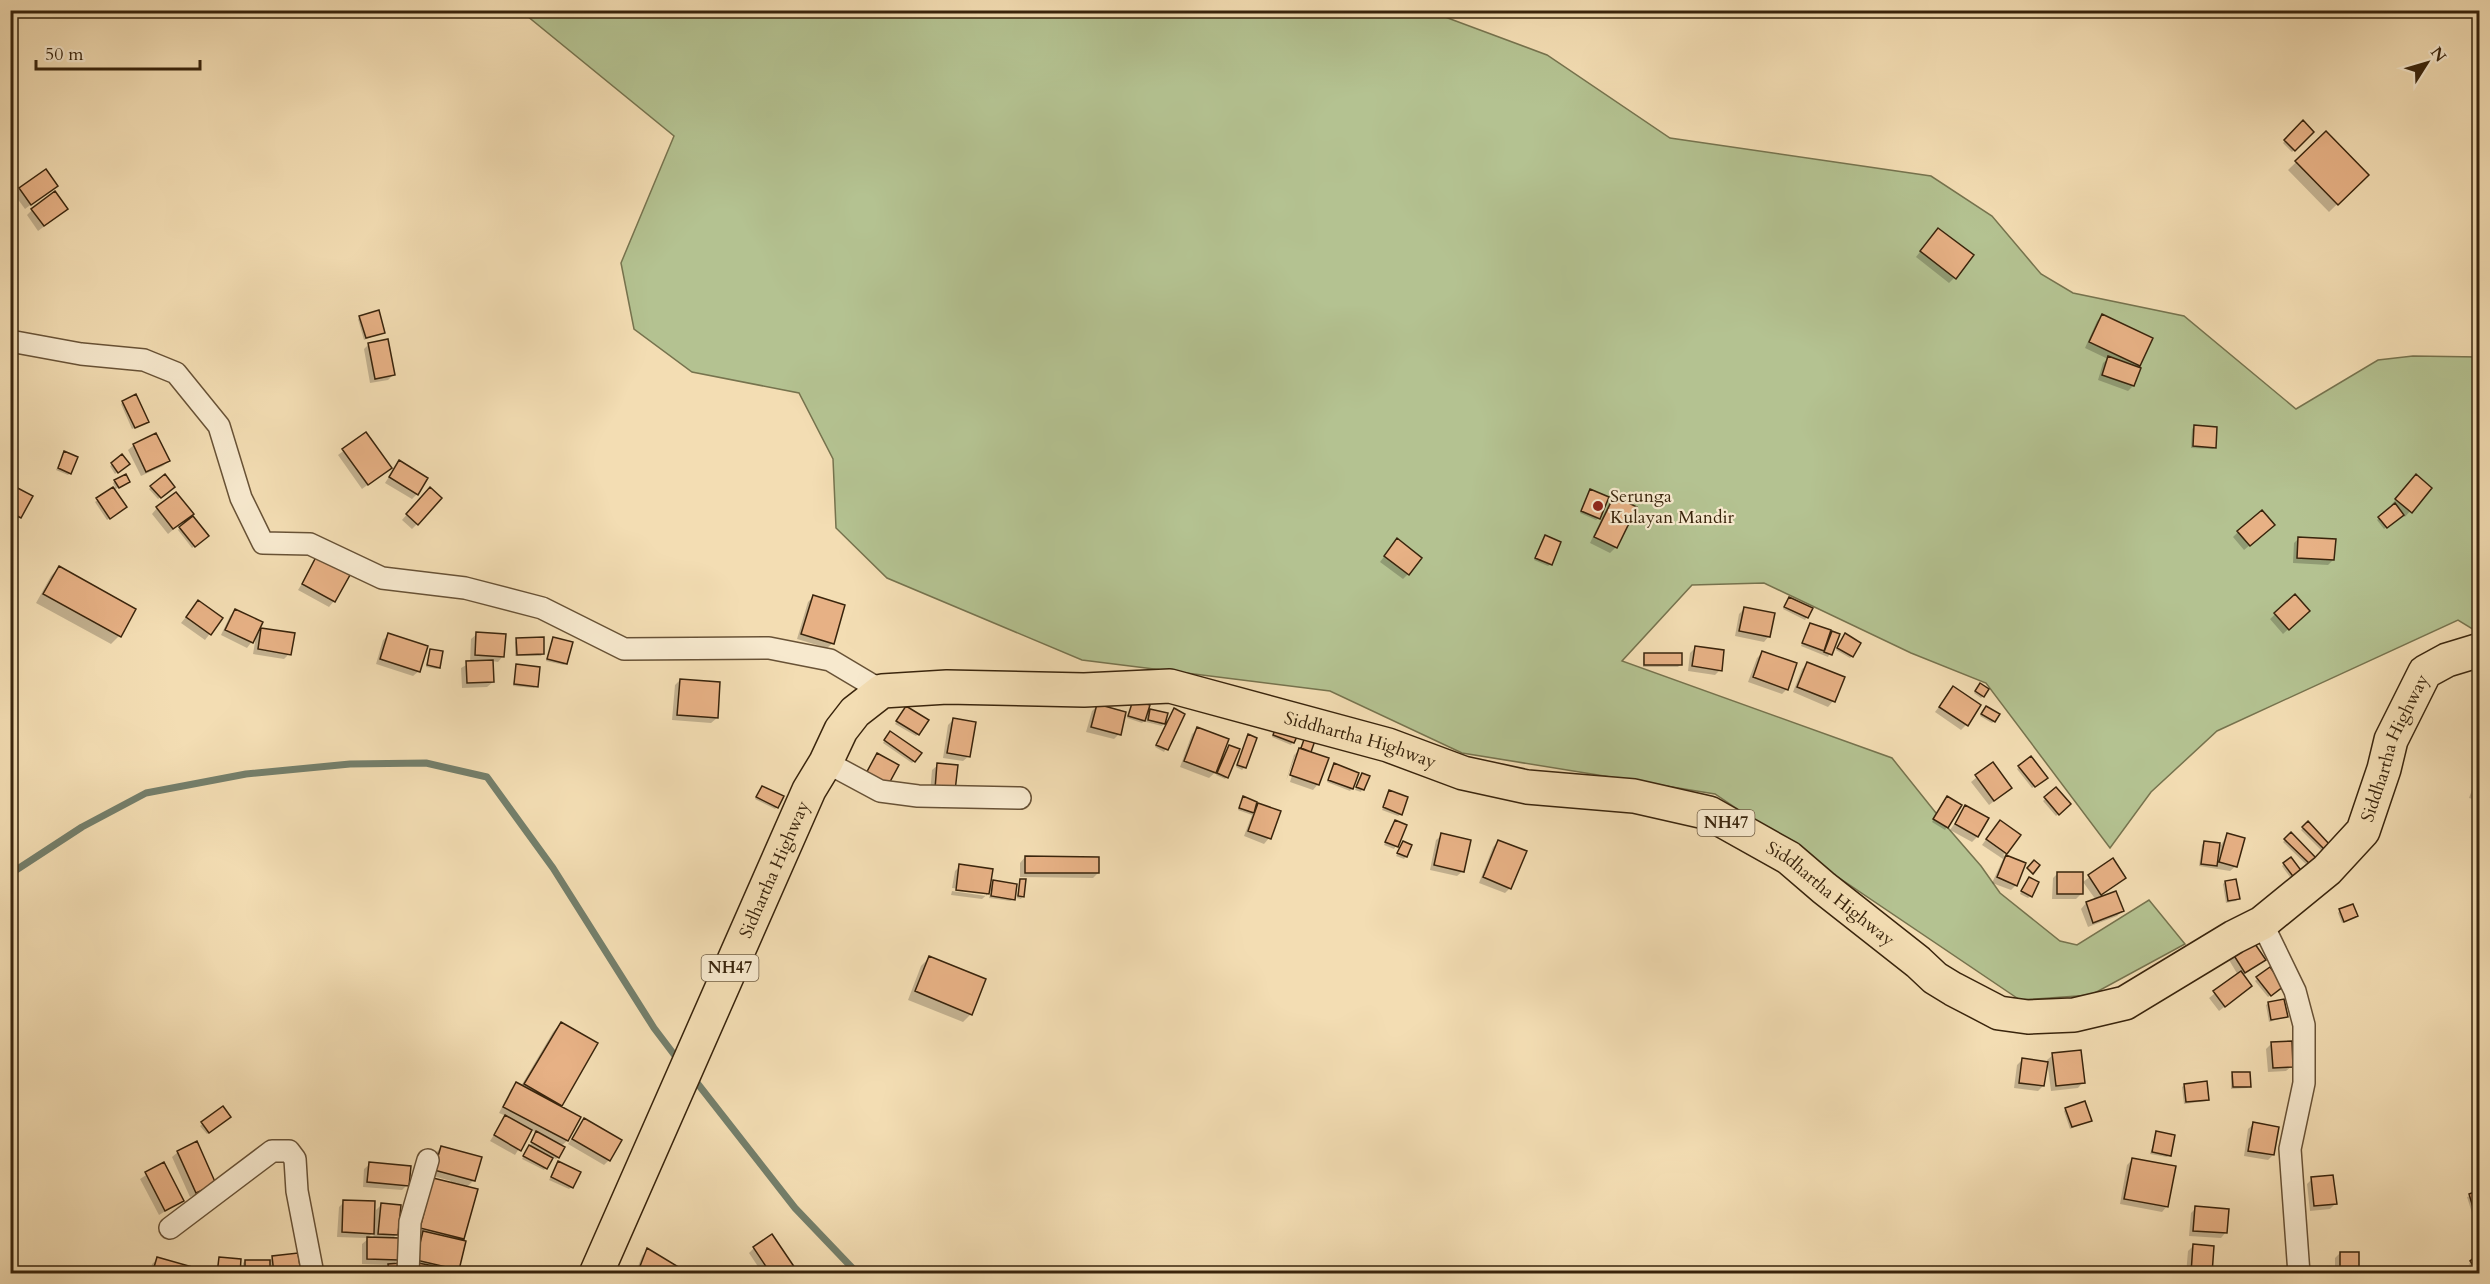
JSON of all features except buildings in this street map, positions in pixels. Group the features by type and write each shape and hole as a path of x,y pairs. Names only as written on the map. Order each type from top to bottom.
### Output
{"highway":[{"name":"Siddhartha Highway","path":"882,691 946,687 1084,690 1170,686 1388,745 1463,773 1527,787 1634,796 1709,813 1790,858 1935,978 2000,1013 2028,1017 2074,1014 2126,1003 2234,937 2262,923 2326,870 2363,831 2384,769 2391,740 2425,672 2447,660 2480,650"},
{"name":"NH47","path":"826,762 841,730 855,712 882,691"},
{"name":"Sidhartha Highway","path":"596,1274 809,790 826,762"}],"street":[{"path":"10,341 81,354 144,360 176,373 219,426 241,498 263,543 310,544 382,579 465,588 542,608 624,649 769,648 830,660 882,691"},
{"path":"826,762 880,791 918,796 1020,798"},
{"path":"2262,923 2295,991 2304,1025 2304,1083 2290,1149 2299,1274"},
{"path":"170,1228 272,1151 289,1151 296,1160 297,1191 314,1274"},
{"path":"408,1274 410,1221 428,1160"}],"green space":[{"path":"521,11 1429,11 1547,55 1670,138 1931,176 1992,216 2041,274 2073,293 2184,316 2296,409 2378,360 2413,356 2479,357 2479,633 2458,620 2217,731 2151,792 2110,848 1986,683 1911,653 1764,583 1692,585 1622,661 1892,758 1981,866 2000,893 2060,941 2077,945 2149,900 2185,944 2091,995 2020,1000 1715,794 1462,753 1330,691 1082,660 887,578 836,528 833,459 799,393 692,372 634,329 621,263 674,136"}],"waterway":[{"path":"10,874 82,827 146,793 246,774 350,764 426,763 487,777 553,868 654,1028 679,1061"},
{"path":"694,1079 795,1208 858,1274"}],"place":[{"name":"Serunga Kulayan Mandir","path":"1598,506"}]}
